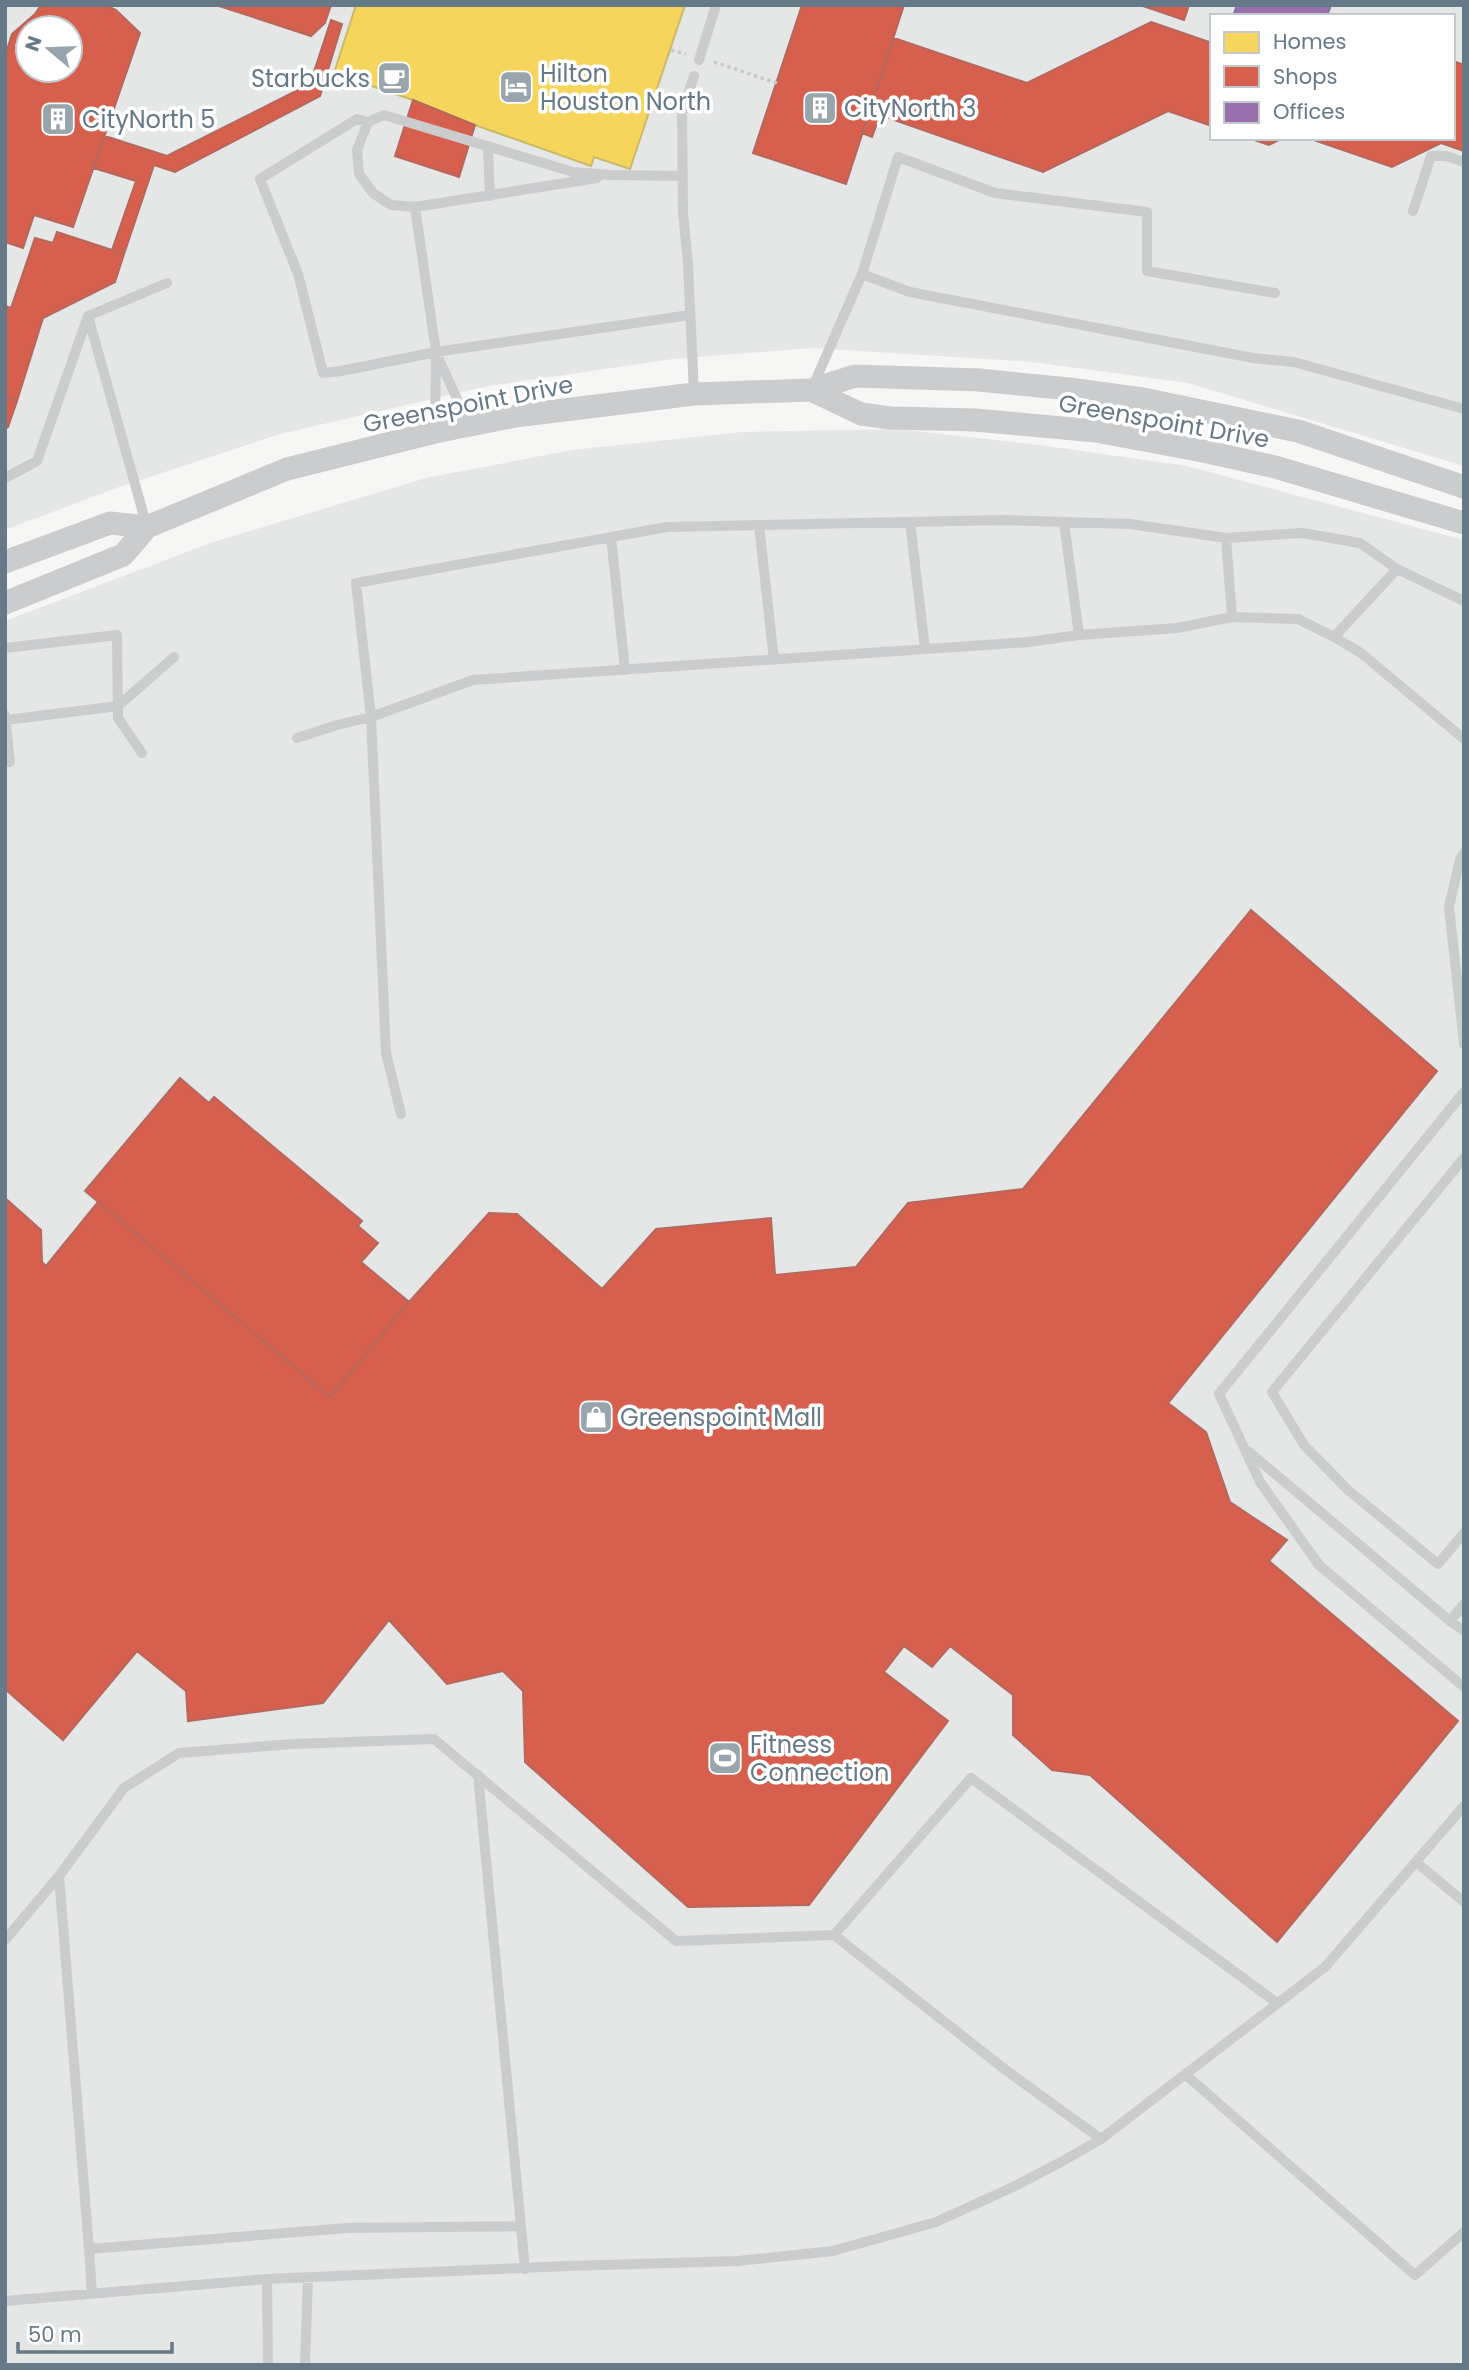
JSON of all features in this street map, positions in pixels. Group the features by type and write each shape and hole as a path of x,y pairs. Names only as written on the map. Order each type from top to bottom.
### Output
{"street":[{"name":"Greenspoint Drive","path":"5,603 123,555 147,527 287,469 435,432 515,416 694,394 811,390 855,376 979,380 1143,399 1298,431 1464,488"},
{"name":"Greenspoint Drive","path":"811,390 861,414 890,418 975,420 1096,431 1198,450 1275,467 1464,523"},
{"name":"Greenspoint Drive","path":"5,562 110,523 147,527"}],"lane":[{"path":"700,59 716,5"},
{"path":"694,76 682,113 694,394"},
{"path":"683,176 573,172 384,115 368,122 357,119 260,179 298,274 323,373 341,372 436,352 690,315"},
{"path":"368,122 357,150 359,174 373,193 391,205 415,207 611,175"},
{"path":"488,148 490,196"},
{"path":"1413,211 1431,156 1446,156 1464,162"},
{"path":"811,390 862,274 898,157 995,193 1147,212 1147,271 1275,293"},
{"path":"415,207 436,352 435,432"},
{"path":"862,274 910,292 1253,358 1294,362 1464,409"},
{"path":"5,478 37,461 88,316 167,283"},
{"path":"88,316 147,527"},
{"path":"436,352 469,425"},
{"path":"401,1114 386,1053 371,718 356,583 667,527 1004,520 1130,524 1226,538 1302,533 1349,541 1360,543 1397,569 1464,601"},
{"path":"910,522 925,649"},
{"path":"1064,522 1079,635"},
{"path":"759,525 774,660"},
{"path":"611,537 625,670"},
{"path":"1226,538 1232,617"},
{"path":"1334,637 1397,569"},
{"path":"297,738 371,718 473,680 1029,642 1079,635 1177,628 1232,617 1298,619 1334,637 1361,653 1464,738"},
{"path":"5,648 117,635 118,718 142,752"},
{"path":"10,762 5,718 118,706 174,657"},
{"path":"1464,853 1460,859 1449,906 1464,1044"},
{"path":"1464,1092 1219,1394 1260,1482 1319,1565 1464,1687"},
{"path":"1464,1158 1272,1392 1304,1445 1348,1490 1438,1564 1464,1533"},
{"path":"1243,1447 1464,1631"},
{"path":"1450,1621 1464,1604"},
{"path":"5,1940 59,1876 124,1788 179,1753 293,1744 434,1738 676,1941 834,1935 1007,2071 1101,2139"},
{"path":"478,1775 525,2269"},
{"path":"834,1935 971,1778 1277,2003"},
{"path":"5,2301 267,2279 738,2262 832,2251 949,2217 1061,2162 1101,2139 1325,1967 1464,1806"},
{"path":"1416,1861 1464,1902"},
{"path":"59,1876 92,2294"},
{"path":"1185,2074 1415,2274 1464,2232"},
{"path":"89,2249 347,2228 521,2226"},
{"path":"305,2365 308,2277"},
{"path":"267,2279 268,2365"}],"path":[{"path":"671,50 777,83"}],"shaded area":[{"path":"5,5 1464,5 1464,466 1188,383 1032,362 813,348 673,359 489,386 280,434 119,487 5,530"},
{"path":"897,429 1040,445 1187,466 1464,540 1464,2365 5,2365 5,621 213,542 426,478 572,450 742,432"}],"building: Homes":[{"name":"Hilton Houston North","path":"356,5 685,5 630,169 594,157 591,166 334,73"}],"building: Shops":[{"name":"CityNorth 5","path":"41,5 106,5 116,10 140,33 73,227 34,215 23,248 5,242 5,56 14,32 14,84 84,84 84,14 35,14"},
{"path":"216,5 331,5 325,23 311,36"},
{"name":"CityNorth 3","path":"802,5 904,5 846,184 753,153"},
{"path":"1140,5 1189,5 1184,20"},
{"path":"331,20 342,24 320,96 175,172 154,165 124,254 112,250 136,181 94,168 105,136 167,156 310,84"},
{"path":"1151,22 1210,42 1210,125 1168,111 1043,172 880,115 872,137 862,133 894,38 1027,83"},
{"path":"1455,62 1464,65 1464,151 1441,143 1392,167 1314,140 1455,140"},
{"path":"413,100 475,125 459,177 395,156"},
{"path":"1254,140 1279,140 1269,145"},
{"path":"57,232 124,254 115,282 43,318 17,401 5,397 5,306 11,308 35,238 53,243"},
{"path":"5,397 17,401 5,429"},
{"name":"Greenspoint Mall","path":"1251,910 1437,1071 1168,1403 1206,1432 1230,1502 1287,1540 1269,1561 1458,1721 1277,1942 1090,1775 1052,1770 1013,1735 1013,1695 950,1646 932,1667 904,1646 884,1672 948,1721 809,1905 688,1907 525,1762 523,1691 503,1671 447,1684 389,1620 323,1703 188,1721 186,1691 137,1651 63,1740 5,1689 5,1198 41,1230 42,1262 46,1266 98,1202 330,1397 409,1302 489,1213 517,1214 602,1289 656,1229 771,1218 775,1275 856,1267 908,1203 1023,1189"},
{"path":"180,1078 209,1103 214,1097 362,1221 358,1226 378,1243 361,1262 409,1302 330,1397 85,1191"}],"building: Offices":[{"path":"1237,5 1331,5 1328,14 1234,14"}],"place":[{"name":"Starbucks","path":"394,78"},
{"name":"Hilton Houston North","path":"516,87"},
{"name":"CityNorth 3","path":"820,108"},
{"name":"CityNorth 5","path":"58,119"},
{"name":"Greenspoint Mall","path":"596,1417"},
{"name":"Fitness Connection","path":"725,1758"}]}
